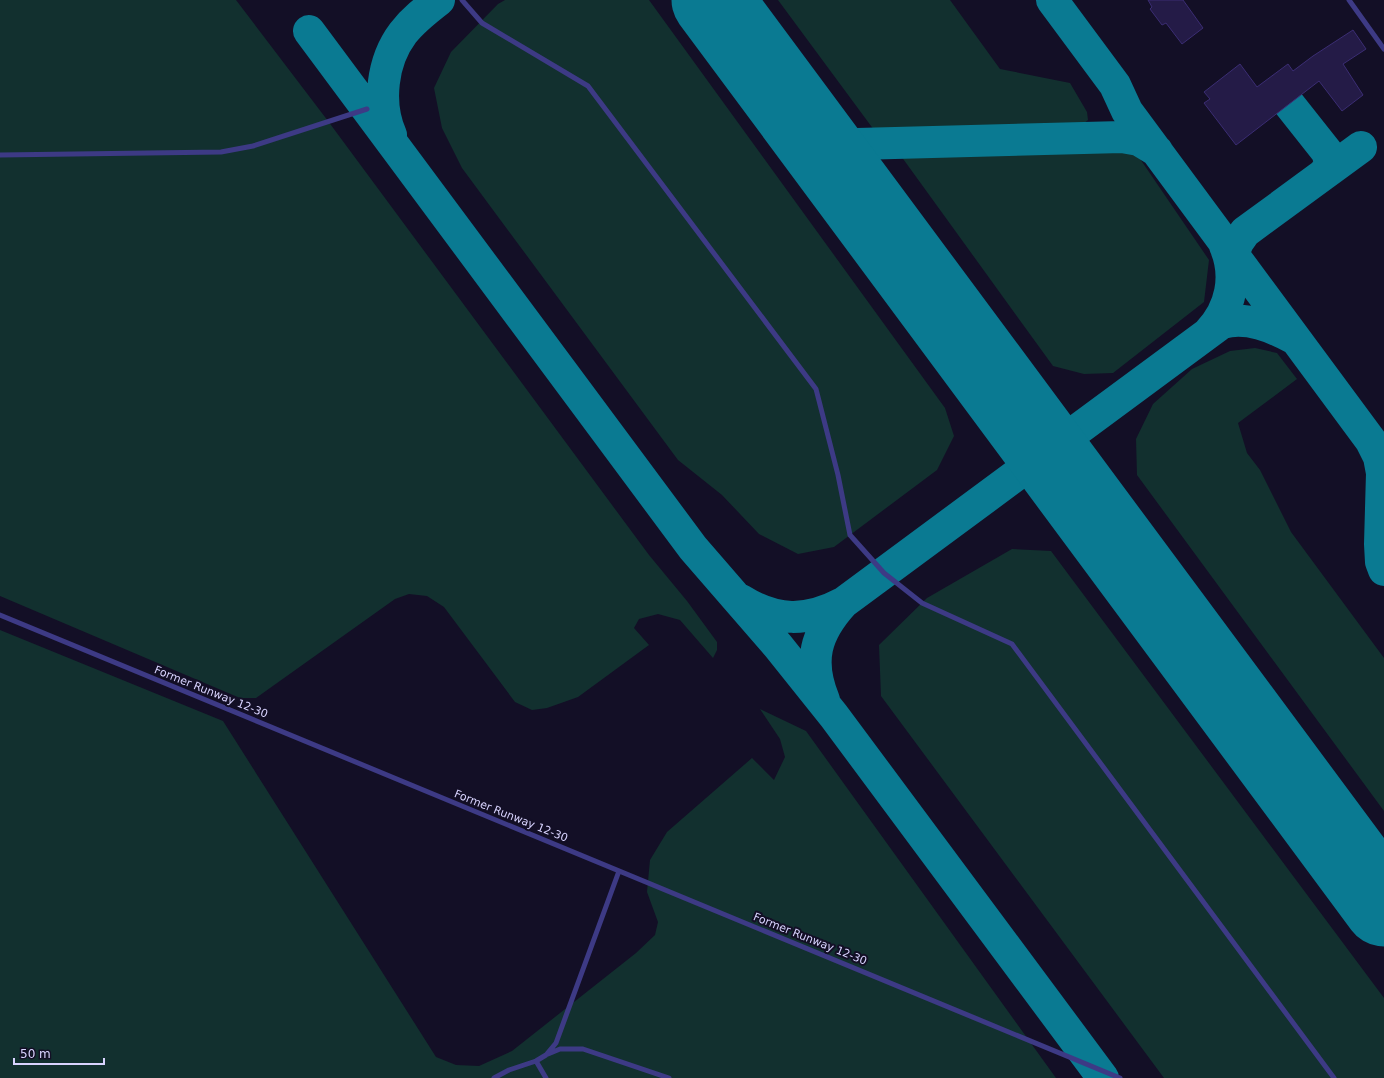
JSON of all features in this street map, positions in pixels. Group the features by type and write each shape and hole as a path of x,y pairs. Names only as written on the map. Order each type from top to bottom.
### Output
{"lane":[{"path":"462,0 482,23 588,86 816,389 838,475 850,535 884,573 922,603 1012,644 1334,1078"},
{"path":"1349,0 1384,49"},
{"path":"0,155 221,152 253,146 367,109"},
{"name":"Former Runway 12-30","path":"0,615 1120,1078"},
{"path":"546,1055 556,1043 559,1036 619,871"},
{"path":"494,1078 509,1070 536,1061 560,1049 583,1049 669,1078"},
{"path":"536,1061 546,1078"}],"green space":[{"path":"0,0 236,0 328,121 649,555 687,601 717,642 717,650 713,658 680,620 658,614 639,619 634,628 649,645 578,697 547,708 532,710 515,702 444,607 427,596 409,594 395,599 256,698 240,698 0,596"},
{"path":"505,0 649,0 945,408 954,436 937,470 834,547 798,554 759,534 722,495 678,460 462,168 442,128 434,88 451,52 498,4"},
{"path":"778,0 950,0 1000,69 1070,83 1087,112 1088,120 1078,126 874,130"},
{"path":"1134,150 1209,260 1204,302 1113,373 1084,374 1053,366 901,156"},
{"path":"1255,348 1277,353 1297,379 1238,423 1247,453 1260,470 1291,532 1384,658 1384,811 1137,475 1136,439 1153,404 1192,369 1230,351"},
{"path":"1012,549 1051,551 1384,998 1384,1078 1164,1078 881,696 879,645 927,598"},
{"path":"0,630 223,721 436,1057 456,1065 479,1066 512,1051 636,953 655,935 658,922 647,892 650,860 667,832 752,758 774,780 785,757 780,739 760,709 806,731 1056,1078 0,1078"}],"building":[{"path":"1148,0 1183,0 1203,28 1182,44 1166,23 1162,25 1150,9 1152,7"},
{"path":"1353,30 1366,49 1343,64 1363,95 1342,111 1319,81 1236,145 1204,103 1210,99 1204,92 1240,64 1257,87 1288,64 1293,71"}],"taxiway":[{"path":"391,135 384,110 383,96 386,69 390,56 407,28 420,15 439,0"},
{"path":"1052,0 1115,85 1127,111 1371,441 1379,457 1382,473 1380,544 1381,562 1384,570"},
{"path":"309,31 693,548 778,646 834,716 1103,1078"},
{"path":"1289,104 1327,152 1330,162 1324,174"},
{"path":"819,145 1122,137 1139,140 1157,151"},
{"path":"1230,262 1238,242 1245,232 1361,147"},
{"path":"1209,332 1223,313 1230,292 1231,269 1225,246"},
{"path":"741,600 767,612 779,616 792,617 817,614 843,603 1222,323 1241,321 1260,324 1278,330 1295,339"},
{"path":"824,700 816,673 817,648 820,637 826,626 833,614 843,603"}],"runway":[{"path":"712,0 1384,906"}]}
